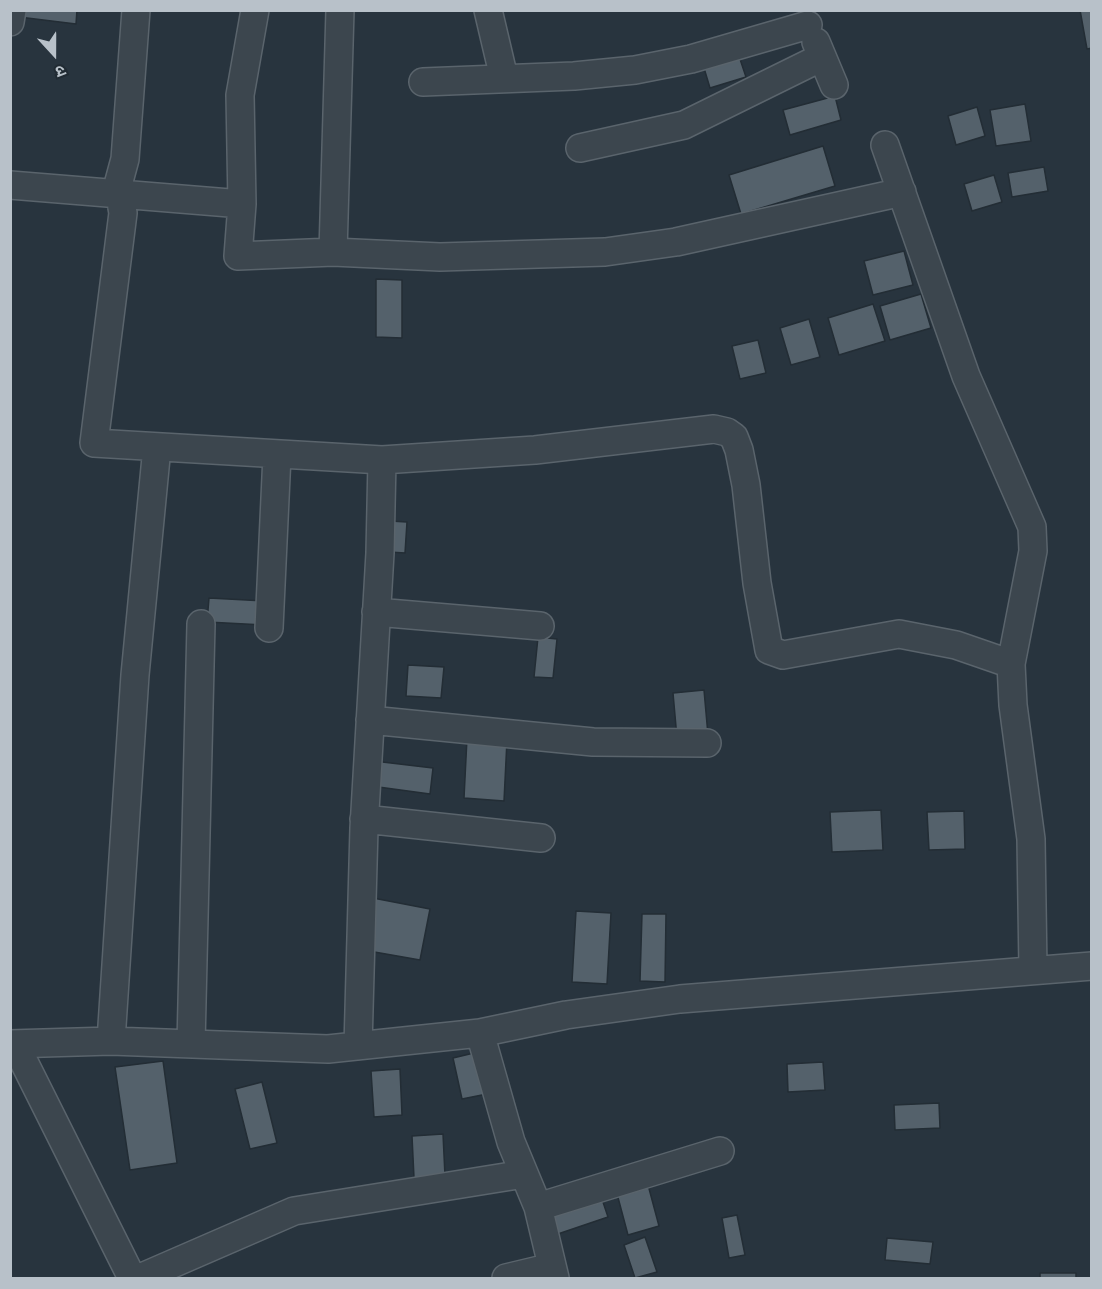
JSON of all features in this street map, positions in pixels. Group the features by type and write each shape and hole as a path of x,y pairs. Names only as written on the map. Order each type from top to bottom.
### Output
{"street":[{"path":"10,22 12,10"},
{"path":"136,10 125,159 118,185 123,213 94,443 382,460 535,450 714,429 727,432 734,437 739,450 746,485 757,583 769,650 783,655 899,634 956,645 1011,664"},
{"path":"255,10 240,95 242,204 238,256 333,252 440,257 605,252 676,242 902,192"},
{"path":"333,252 340,10"},
{"path":"488,10 504,78"},
{"path":"423,82 574,76 661,66 804,18 834,85"},
{"path":"580,148 684,125 822,57"},
{"path":"885,144 966,375 1032,527 1033,551 1011,664 1013,705 1031,839 1033,970"},
{"path":"10,185 242,204"},
{"path":"111,1041 135,675 157,447"},
{"path":"268,628 278,455"},
{"path":"358,1046 364,819 382,460"},
{"path":"376,612 540,626"},
{"path":"191,1044 201,624"},
{"path":"370,720 593,742 707,743"},
{"path":"364,819 541,838"},
{"path":"132,1278 13,1044 111,1041 328,1049 480,1033 566,1015 680,999 1092,966"},
{"path":"480,1033 512,1142 538,1207 553,1273 506,1278"},
{"path":"538,1207 720,1151"},
{"path":"140,1278 294,1211 524,1174"}],"building":[{"path":"20,10 77,10 76,24 19,17"},
{"path":"1080,10 1092,10 1092,48 1087,49"},
{"path":"736,47 746,77 710,88 701,58"},
{"path":"835,96 841,120 790,135 783,110"},
{"path":"1025,104 1031,141 996,146 990,110"},
{"path":"977,107 985,136 956,145 948,116"},
{"path":"823,146 835,186 741,214 729,175"},
{"path":"1044,167 1048,191 1012,197 1008,173"},
{"path":"994,175 1002,202 972,211 964,184"},
{"path":"904,251 913,285 873,295 864,261"},
{"path":"376,279 402,280 402,338 376,337"},
{"path":"921,294 931,328 890,340 880,306"},
{"path":"873,304 885,341 839,355 828,318"},
{"path":"809,319 820,357 791,365 780,328"},
{"path":"758,340 766,373 740,379 732,346"},
{"path":"390,521 407,522 405,553 389,552"},
{"path":"209,598 265,601 264,625 207,622"},
{"path":"538,637 557,639 553,678 534,677"},
{"path":"408,665 444,667 441,698 406,696"},
{"path":"704,690 708,735 677,738 673,693"},
{"path":"467,738 507,740 504,801 464,798"},
{"path":"374,761 433,768 430,794 371,786"},
{"path":"881,810 883,850 832,852 830,812"},
{"path":"964,811 965,849 929,850 927,812"},
{"path":"373,898 430,909 420,960 363,950"},
{"path":"576,911 611,913 607,984 572,982"},
{"path":"642,914 666,914 665,982 640,981"},
{"path":"478,1052 487,1094 462,1099 453,1058"},
{"path":"163,1061 177,1163 130,1170 115,1067"},
{"path":"823,1062 825,1090 788,1092 787,1064"},
{"path":"400,1069 402,1115 374,1117 371,1071"},
{"path":"262,1082 277,1143 250,1149 235,1089"},
{"path":"939,1103 940,1128 895,1130 894,1105"},
{"path":"443,1134 445,1176 414,1178 412,1136"},
{"path":"647,1181 659,1226 628,1235 616,1190"},
{"path":"599,1190 608,1217 549,1237 540,1210"},
{"path":"737,1215 745,1255 729,1258 722,1218"},
{"path":"645,1237 657,1272 635,1278 624,1245"},
{"path":"887,1238 933,1242 930,1264 885,1260"},
{"path":"1040,1273 1076,1273 1076,1278 1040,1278"}]}
